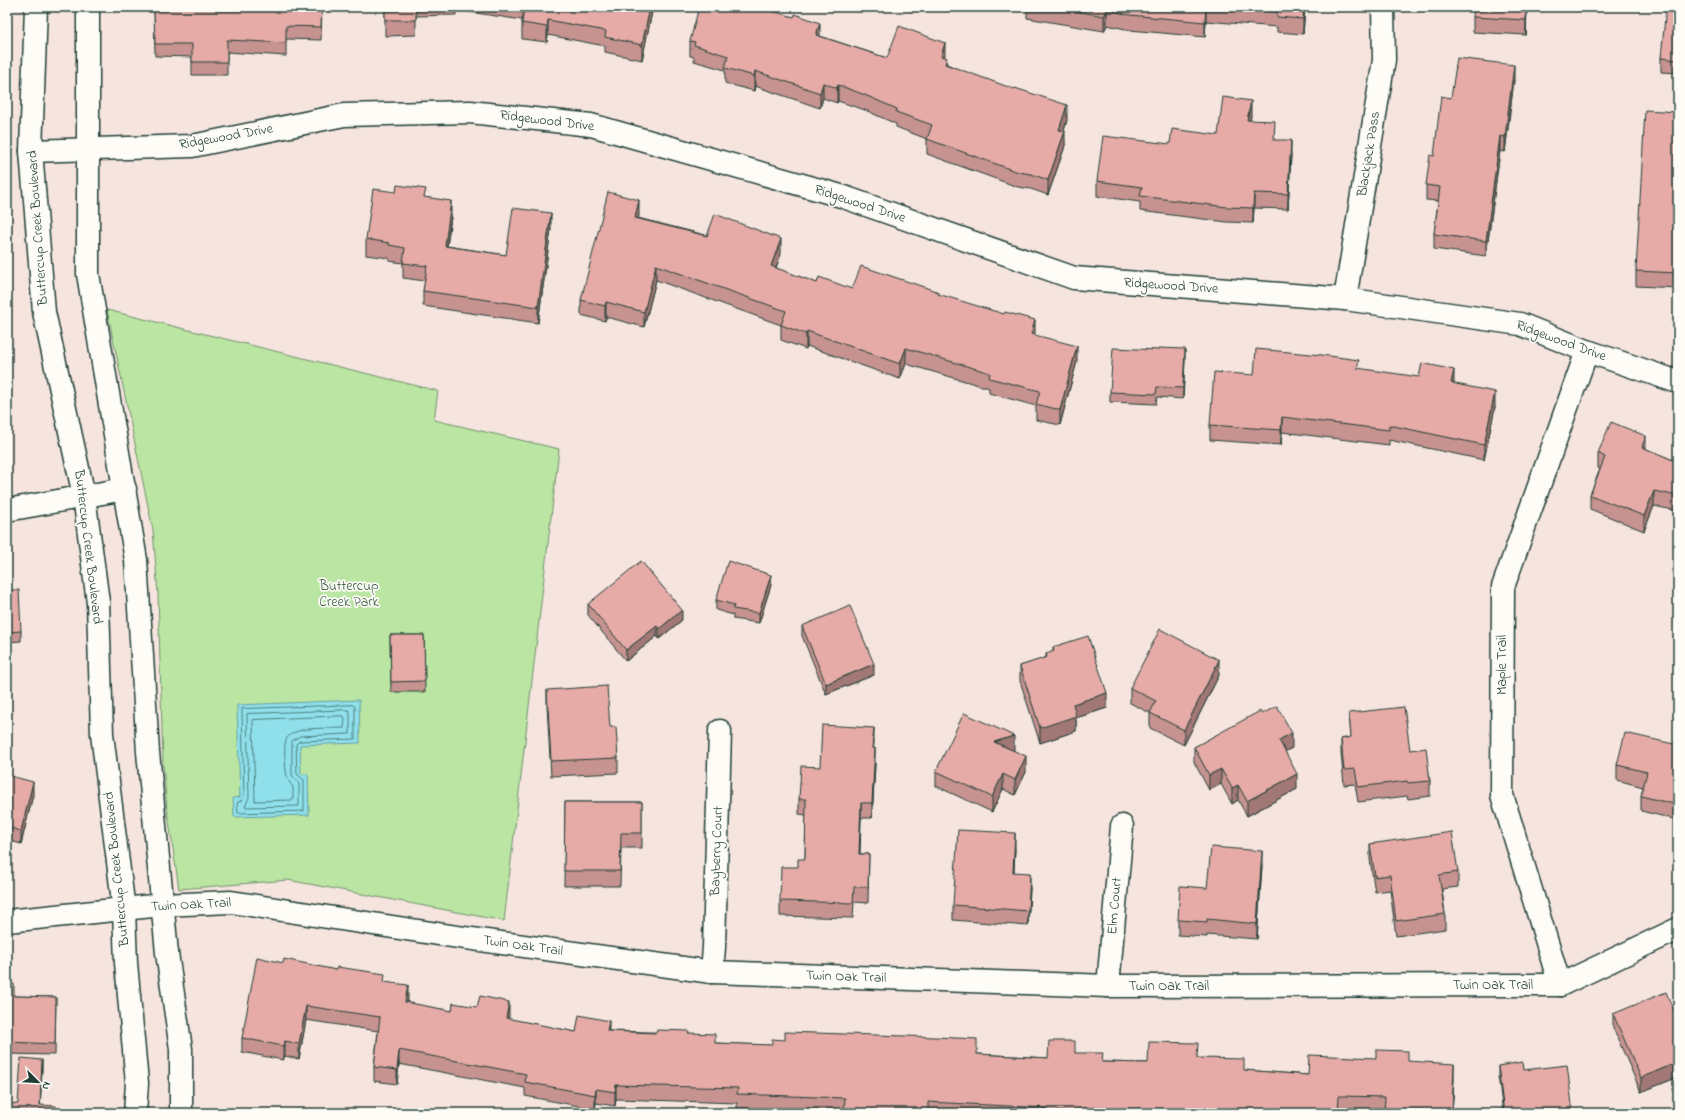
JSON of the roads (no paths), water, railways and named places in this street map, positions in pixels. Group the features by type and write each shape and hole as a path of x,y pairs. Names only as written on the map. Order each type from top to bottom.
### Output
{"street":[{"name":"Buttercup Creek Boulevard","path":"36,7 31,151 44,312 84,496 98,602 102,734 124,910 126,963 137,1083 135,1113"},
{"path":"88,7 88,274 136,560 148,752 162,905 180,1048 181,1113"},
{"name":"Blackjack Pass","path":"1345,299 1384,60 1383,7"},
{"name":"Ridgewood Drive","path":"31,151 192,146 344,115 470,112 584,124 841,196 1074,278 1345,299 1520,324 1587,351 1678,382"},
{"name":"Maple Trail","path":"1560,985 1502,795 1503,587 1587,351"},
{"path":"7,510 125,489"},
{"name":"Bayberry Court","path":"712,972 720,731"},
{"name":"Elm Court","path":"1108,986 1122,826"},
{"name":"Twin Oak Trail","path":"7,922 162,905 231,902 452,936 712,972 1108,986 1560,985 1678,929"}],"water":[{"path":"359,700 360,743 300,745 301,774 308,774 309,815 234,817 233,798 240,797 237,705"}],"park label":[{"name":"Buttercup Creek Park","path":"349,594"}]}
